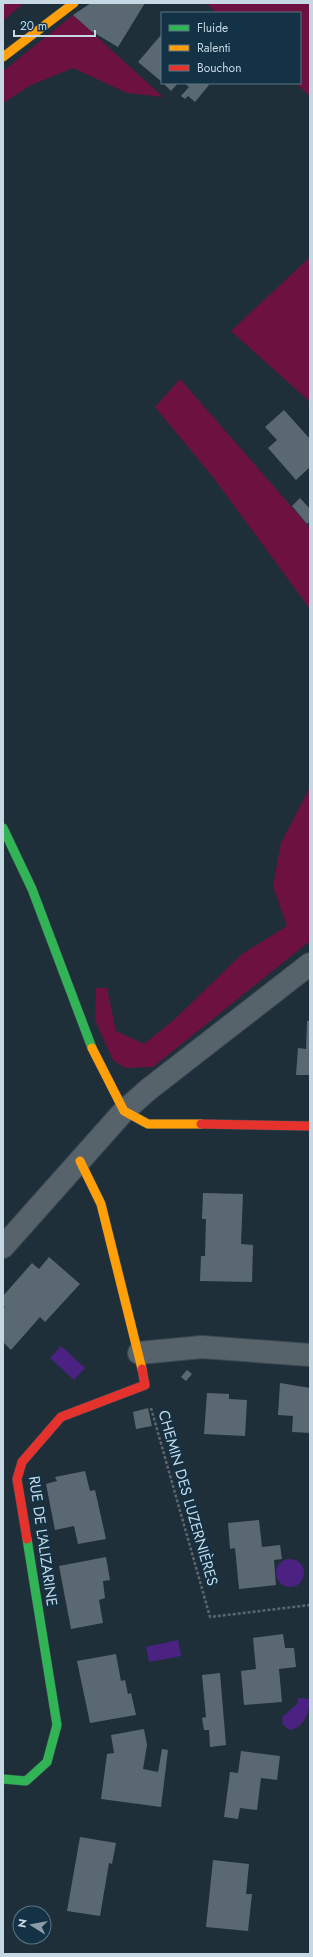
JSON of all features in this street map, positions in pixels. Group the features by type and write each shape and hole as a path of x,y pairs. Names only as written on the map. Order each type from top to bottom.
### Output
{"street":[{"path":"3,57 74,3"},
{"path":"3,828 32,889 88,1040 104,1075 124,1111 148,1124 169,1123 310,1126"},
{"path":"3,1247 124,1111 148,1089 310,964"},
{"path":"80,1161 101,1204 145,1385"},
{"path":"138,1353 202,1347 310,1355"},
{"name":"RUE DE L'ALIZARINE","path":"3,1779 26,1781 47,1762 57,1725 17,1479 22,1462 60,1417 145,1385"}],"path":[{"name":"CHEMIN DES LUZERNIÈRES","path":"145,1385 210,1616 310,1605"}],"shaded area":[{"path":"3,3 24,3 3,21"},
{"path":"206,3 310,3 310,96 296,84 301,84 301,12 216,12"},
{"path":"73,15 163,97 127,93 73,68 31,85 3,103 3,71"},
{"path":"310,257 310,402 231,331"},
{"path":"180,379 310,528 310,609 213,477 155,407"},
{"path":"310,787 310,941 153,1067 125,1068 113,1060 95,1020 96,988 107,988 116,1031 144,1044 175,1019 242,954 287,926 273,886 281,843"},
{"path":"61,1346 85,1368 74,1380 50,1358"},
{"path":"290,1559 296,1560 300,1563 303,1567 303,1579 300,1583 296,1586 290,1587 284,1586 280,1583 277,1579 276,1573 277,1567 280,1563 284,1560"},
{"path":"178,1640 181,1656 149,1662 146,1647"},
{"path":"298,1698 310,1699 309,1709 303,1722 299,1726 290,1730 283,1725 282,1717 297,1704"}],"building":[{"path":"91,3 145,3 118,47 91,31 73,15"},
{"path":"161,35 161,81 138,62"},
{"path":"164,84 177,84 171,91"},
{"path":"185,84 209,85 195,102 188,96 185,99 181,96 189,87"},
{"path":"284,410 310,439 310,467 296,480 268,448 277,440 265,427"},
{"path":"300,498 310,509 310,521 307,524 292,506"},
{"path":"307,1021 310,1021 310,1075 296,1075 298,1048 306,1049"},
{"path":"203,1193 243,1194 241,1244 253,1245 252,1282 200,1281 201,1256 205,1256 206,1219 202,1219"},
{"path":"49,1257 80,1284 45,1322 40,1317 11,1350 3,1342 3,1309 5,1307 3,1305 3,1296 32,1263 39,1269"},
{"path":"187,1370 192,1374 186,1381 181,1377"},
{"path":"280,1383 310,1388 310,1433 292,1432 293,1416 278,1415"},
{"path":"207,1393 229,1394 229,1399 247,1400 245,1436 204,1434"},
{"path":"148,1408 152,1426 136,1429 133,1412"},
{"path":"85,1471 90,1491 95,1490 106,1539 78,1544 74,1526 55,1530 46,1484 57,1481 55,1477"},
{"path":"259,1520 262,1547 280,1545 282,1559 274,1560 276,1585 239,1589 235,1548 230,1549 228,1523"},
{"path":"106,1557 110,1580 103,1581 105,1598 99,1600 103,1623 71,1629 59,1566"},
{"path":"283,1634 285,1648 294,1648 296,1667 279,1669 282,1702 244,1705 241,1671 256,1669 253,1638"},
{"path":"116,1654 121,1681 125,1680 128,1694 131,1693 136,1715 90,1723 77,1661"},
{"path":"220,1673 226,1745 210,1747 209,1730 204,1730 202,1718 206,1717 202,1675"},
{"path":"144,1729 147,1745 143,1769 158,1772 162,1749 168,1750 161,1807 101,1799 107,1754 114,1753 111,1735"},
{"path":"241,1751 280,1756 277,1780 261,1778 257,1810 240,1808 238,1819 224,1817 230,1772 238,1773"},
{"path":"80,1837 116,1843 112,1864 109,1863 100,1916 67,1911"},
{"path":"213,1860 249,1864 246,1894 252,1894 248,1931 206,1927"}],"traffic: fast":[{"path":"3,828 32,889 92,1048"},
{"path":"3,1779 26,1781 47,1762 57,1725 27,1539"}],"traffic: slow":[{"path":"3,57 74,3"},
{"path":"92,1048 124,1111 148,1124 201,1124"},
{"path":"80,1161 101,1204 142,1369"}],"traffic: jam":[{"path":"201,1124 310,1126"},
{"path":"27,1539 17,1479 22,1462 61,1417 145,1385 142,1369"}]}
